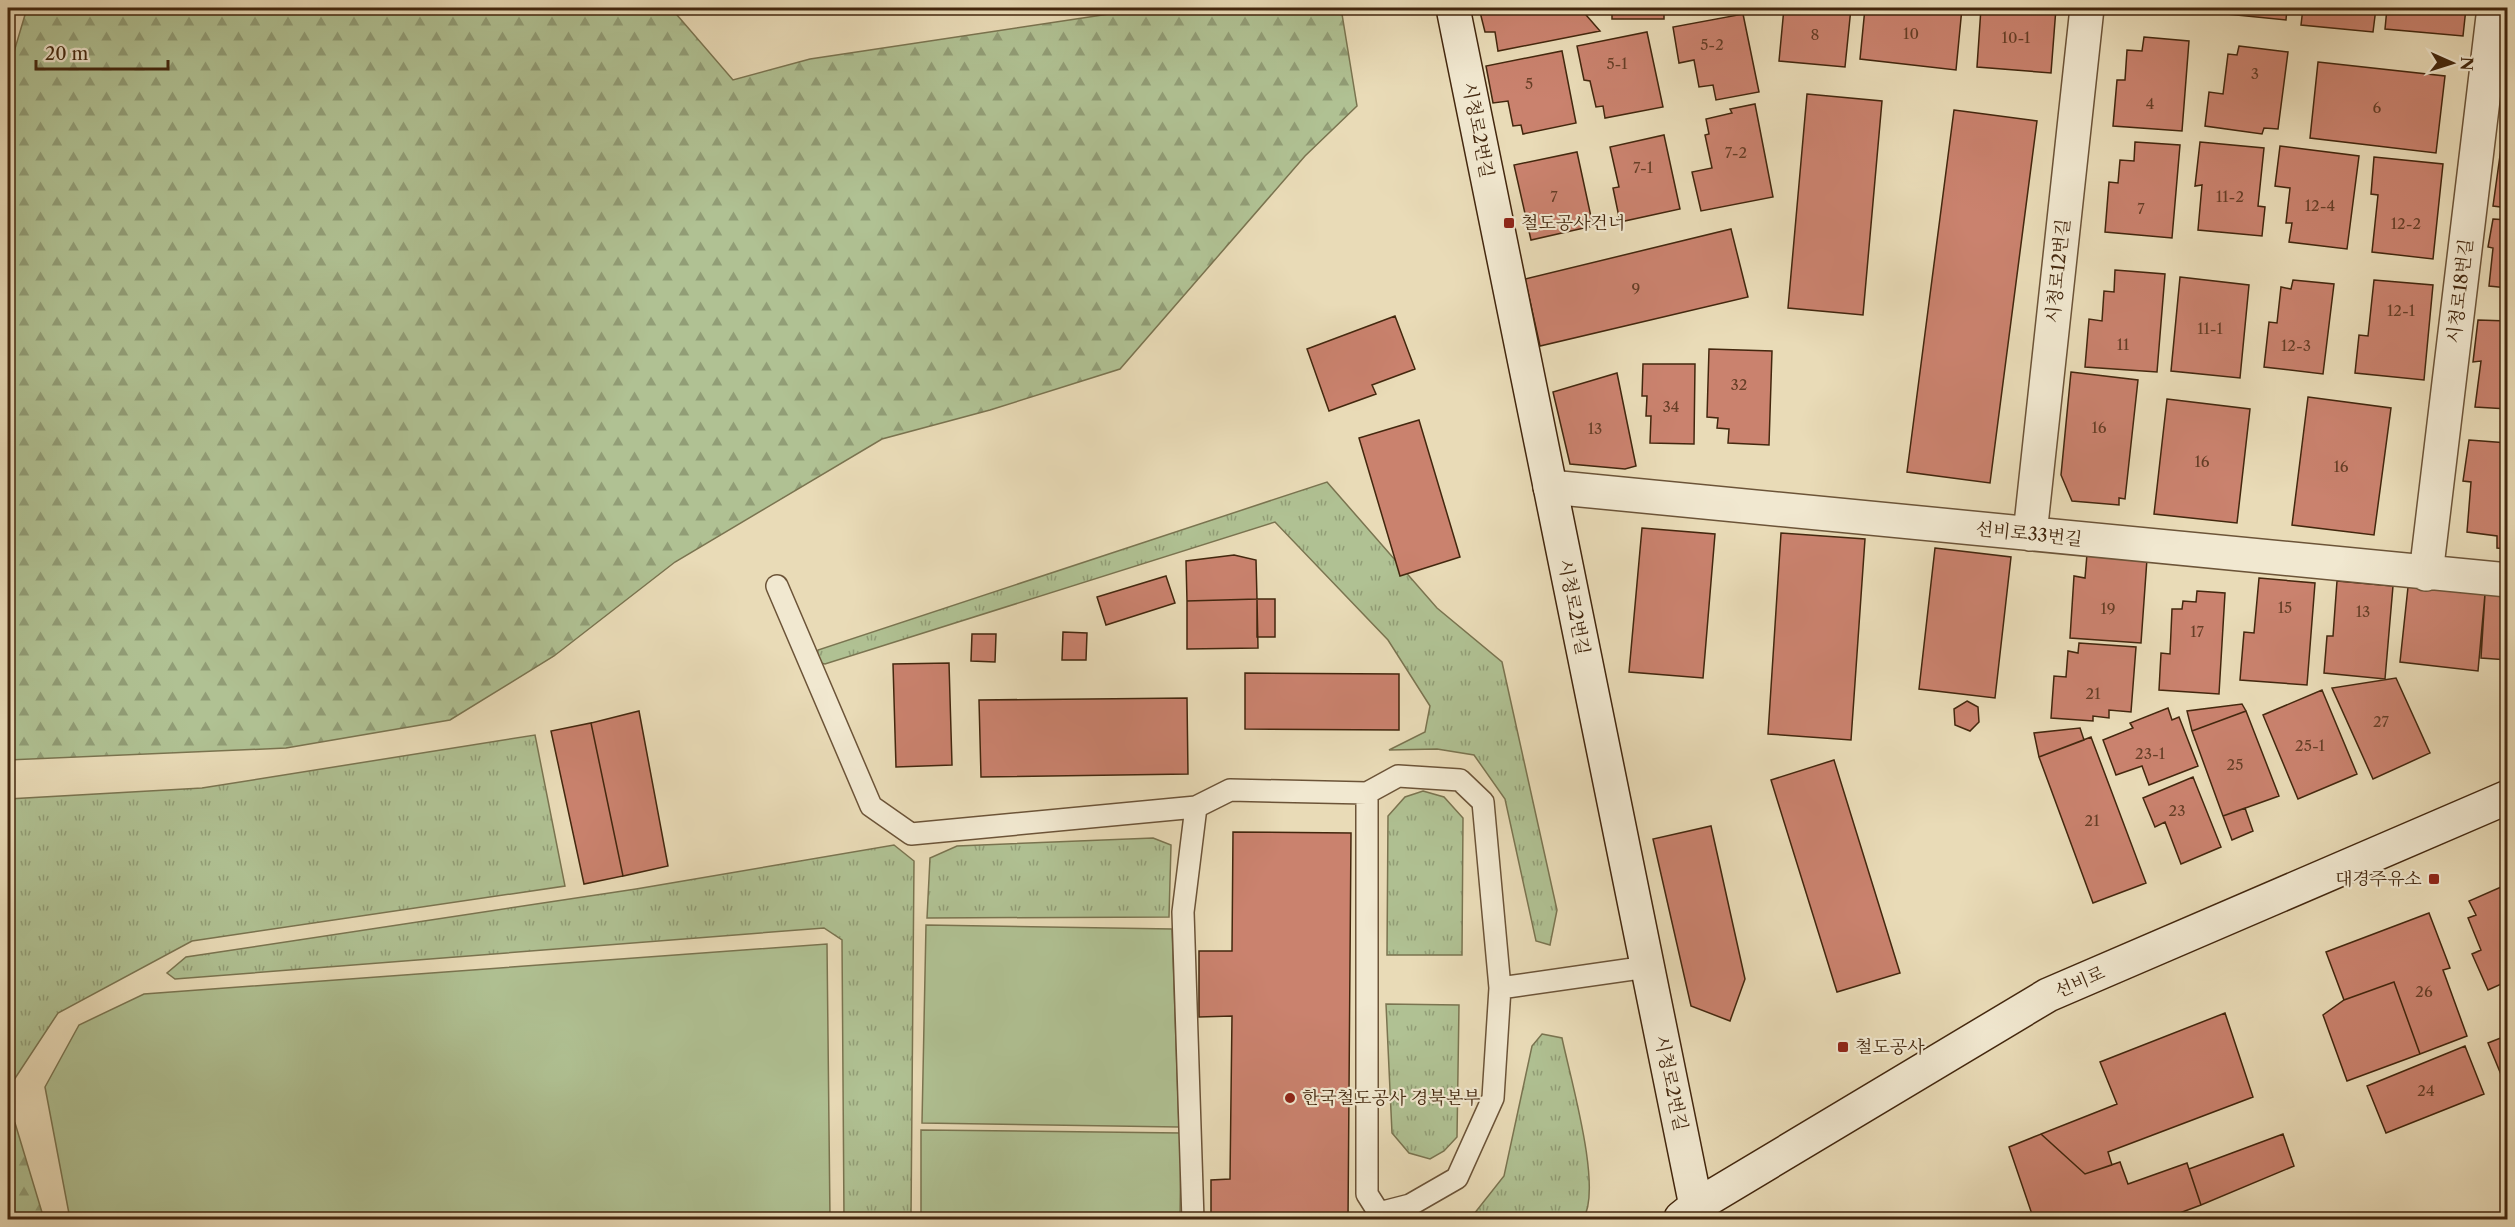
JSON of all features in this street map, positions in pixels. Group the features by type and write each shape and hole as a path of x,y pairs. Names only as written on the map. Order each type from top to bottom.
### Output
{"main road":[{"name":"시청로2번길","path":"1453,8 1647,967 1688,1213"},
{"name":"시청로12번길","path":"2030,534 2087,8"},
{"name":"시청로18번길","path":"2426,574 2494,8"},
{"name":"선비로33번길","path":"1550,487 2426,574 2508,580"},
{"name":"선비로","path":"1688,1213 2048,995 2508,796"}],"lane":[{"path":"777,586 872,806 911,834 1196,807 1230,790 1367,793 1398,776 1460,780 1483,801 1500,988 1493,1098 1457,1178 1410,1205 1379,1216 1367,1194 1367,793"},
{"path":"1193,1220 1183,912 1196,807"},
{"path":"1500,988 1647,967"}],"green space":[{"path":"27,8 671,8 733,80 810,59 1129,11 1177,8 1341,8 1357,106 1305,156 1120,369 990,410 882,439 675,562 554,656 450,720 286,748 8,760 8,72"},
{"path":"1327,482 1437,608 1502,662 1557,910 1550,945 1536,941 1505,799 1474,755 1437,749 1389,750 1425,732 1430,706 1388,640 1275,522 825,664 816,662 818,650"},
{"path":"535,735 565,886 192,941 58,1013 8,1089 8,799 202,788"},
{"path":"1423,791 1444,797 1463,818 1462,955 1387,955 1388,816 1405,797"},
{"path":"1153,838 1171,845 1169,917 927,918 930,858 957,846"},
{"path":"894,845 914,861 911,1219 844,1219 842,940 824,928 175,979 167,973 186,957 636,889"},
{"path":"926,925 1172,929 1179,1127 922,1123"},
{"path":"827,944 830,1219 70,1219 45,1087 79,1025 144,994"},
{"path":"1386,1004 1459,1005 1457,1137 1444,1151 1430,1159 1409,1153 1392,1133"},
{"path":"1542,1034 1562,1038 1577,1104 1589,1184 1588,1204 1583,1219 1470,1219 1504,1176 1532,1046"},
{"path":"8,1122 15,1123 44,1219 8,1219"},
{"path":"921,1130 1181,1133 1180,1219 921,1220"}],"building":[{"path":"1479,8 1580,8 1600,31 1498,51 1495,32 1485,32"},
{"path":"1612,8 1664,8 1664,19 1612,19"},
{"path":"1672,8 1712,8 1712,10"},
{"path":"1784,8 1851,8 1845,67 1779,61"},
{"path":"1865,8 1962,8 1956,70 1860,59"},
{"path":"1981,8 2056,8 2051,73 1977,67"},
{"path":"2217,8 2287,8 2286,20 2217,13"},
{"path":"2303,8 2376,8 2373,32 2301,25"},
{"path":"2387,8 2466,8 2463,36 2385,29"},
{"path":"1743,14 1759,92 1716,100 1713,85 1699,87 1694,60 1679,63 1673,27"},
{"path":"1647,32 1663,107 1605,118 1603,106 1596,107 1590,81 1584,80 1577,46"},
{"path":"2144,37 2189,41 2182,131 2113,126 2117,80 2125,80 2127,50 2142,51"},
{"path":"2239,46 2288,52 2278,129 2264,128 2262,134 2205,126 2209,92 2223,94 2228,54 2237,55"},
{"path":"1562,51 1576,123 1523,134 1521,125 1513,126 1508,101 1493,103 1486,66"},
{"path":"2318,62 2445,76 2436,153 2310,138"},
{"path":"1807,94 1882,101 1863,315 1788,308"},
{"path":"1755,104 1773,197 1701,211 1692,172 1712,168 1705,135 1709,134 1706,119 1732,113 1730,109"},
{"path":"1954,110 2037,121 1990,483 1907,472"},
{"path":"2503,134 2508,134 2508,208 2493,206"},
{"path":"1664,135 1680,209 1620,222 1613,188 1619,187 1610,147"},
{"path":"2135,142 2180,145 2172,238 2105,232 2109,182 2118,183 2120,160 2134,161"},
{"path":"2200,142 2264,148 2258,206 2265,207 2262,236 2198,230 2202,185 2195,186"},
{"path":"2280,146 2359,156 2347,249 2289,242 2292,223 2286,223 2290,188 2275,186"},
{"path":"1577,152 1593,226 1531,240 1514,165"},
{"path":"2374,157 2443,164 2433,259 2372,252 2378,195 2371,194"},
{"path":"2493,219 2508,220 2508,288 2489,286 2493,248 2488,247"},
{"path":"1731,229 1748,297 1540,346 1525,279"},
{"path":"2115,270 2165,274 2157,372 2085,367 2089,319 2102,321 2104,291 2114,292"},
{"path":"2180,277 2249,285 2240,378 2171,371"},
{"path":"2293,280 2334,284 2323,374 2264,367 2269,322 2277,323 2281,287 2291,289"},
{"path":"2374,280 2433,285 2424,380 2355,373 2359,335 2368,336"},
{"path":"1395,316 1415,369 1372,385 1376,394 1329,411 1307,349"},
{"path":"2478,320 2508,321 2508,409 2475,407 2481,361 2473,362"},
{"path":"1709,349 1772,351 1769,445 1728,443 1729,429 1717,428 1718,418 1707,417"},
{"path":"1643,364 1695,364 1694,444 1650,443 1651,416 1646,416 1647,396 1642,396"},
{"path":"2071,372 2138,380 2125,499 2119,498 2119,505 2072,501 2061,475"},
{"path":"1617,373 1636,466 1625,469 1570,464 1553,392"},
{"path":"2308,397 2391,408 2374,535 2292,525"},
{"path":"2167,399 2250,409 2237,523 2154,514"},
{"path":"1419,420 1460,557 1400,576 1359,438"},
{"path":"2469,440 2508,443 2508,549 2497,548 2497,536 2467,532 2471,482 2463,481"},
{"path":"1642,528 1715,534 1703,678 1629,672"},
{"path":"1781,533 1865,539 1851,740 1768,734"},
{"path":"1935,548 2011,557 1995,698 1919,689"},
{"path":"2087,554 2147,559 2141,643 2070,638 2074,576 2085,578"},
{"path":"1234,555 1256,560 1257,599 1187,601 1186,561"},
{"path":"1166,576 1175,603 1106,625 1097,597"},
{"path":"2259,578 2315,583 2307,685 2240,680 2244,632 2254,633"},
{"path":"2337,581 2393,586 2385,679 2324,673 2327,636 2333,636"},
{"path":"2408,587 2485,594 2478,671 2400,662"},
{"path":"2197,591 2225,593 2219,694 2159,690 2161,653 2170,654 2172,609 2182,609 2183,601 2196,602"},
{"path":"2485,594 2508,596 2508,660 2481,658"},
{"path":"1257,599 1258,648 1187,649 1187,601"},
{"path":"1257,599 1275,599 1275,637 1257,637"},
{"path":"1063,632 1087,633 1086,660 1062,660"},
{"path":"972,634 996,634 995,662 971,661"},
{"path":"2079,643 2136,647 2131,712 2109,710 2109,718 2093,716 2093,721 2051,718 2054,676 2066,677 2068,651 2078,653"},
{"path":"949,663 952,765 896,767 893,664"},
{"path":"1245,673 1399,674 1399,730 1245,729"},
{"path":"2396,678 2430,753 2373,779 2332,688"},
{"path":"2322,690 2357,774 2298,799 2263,715"},
{"path":"1187,698 1188,774 981,777 979,700"},
{"path":"1967,701 1978,707 1979,722 1970,731 1955,725 1954,709"},
{"path":"2242,704 2246,711 2192,731 2187,711"},
{"path":"2168,708 2172,720 2179,717 2198,766 2149,785 2142,766 2116,775 2103,740 2133,728 2130,723"},
{"path":"639,711 668,866 623,876 591,723"},
{"path":"2246,711 2279,796 2223,816 2192,731"},
{"path":"591,723 623,876 584,884 551,731"},
{"path":"2080,728 2084,740 2039,757 2034,733"},
{"path":"2091,737 2146,883 2093,903 2039,757"},
{"path":"1834,760 1900,973 1837,992 1771,780"},
{"path":"2193,777 2221,847 2181,864 2165,822 2155,827 2143,798"},
{"path":"2245,808 2253,831 2232,840 2223,816"},
{"path":"1711,826 1745,979 1730,1021 1691,1006 1653,839"},
{"name":"한국철도공사 경북본부","path":"1233,832 1351,833 1348,1220 1211,1220 1211,1180 1230,1179 1232,1016 1199,1017 1199,951 1232,951"},
{"path":"2508,884 2508,981 2488,990 2472,954 2481,950 2468,918 2476,915 2469,901"},
{"path":"2429,913 2450,968 2443,970 2467,1036 2420,1054 2394,982 2344,1000 2326,952"},
{"path":"2394,982 2420,1054 2347,1081 2323,1015 2344,1000"},
{"path":"2225,1013 2253,1097 2108,1152 2112,1165 2085,1174 2041,1134 2117,1104 2100,1062"},
{"path":"2508,1035 2508,1089 2507,1089 2488,1043"},
{"path":"2465,1046 2484,1094 2386,1133 2367,1086"},
{"path":"2041,1134 2085,1174 2120,1162 2128,1184 2187,1163 2201,1205 2161,1220 2034,1220 2009,1147"},
{"path":"2283,1134 2294,1166 2201,1205 2189,1169"}],"place":[{"name":"철도공사건너","path":"1509,223"},
{"name":"대경주유소","path":"2434,879"},
{"name":"철도공사","path":"1843,1047"},
{"name":"한국철도공사 경북본부","path":"1290,1098"}]}
